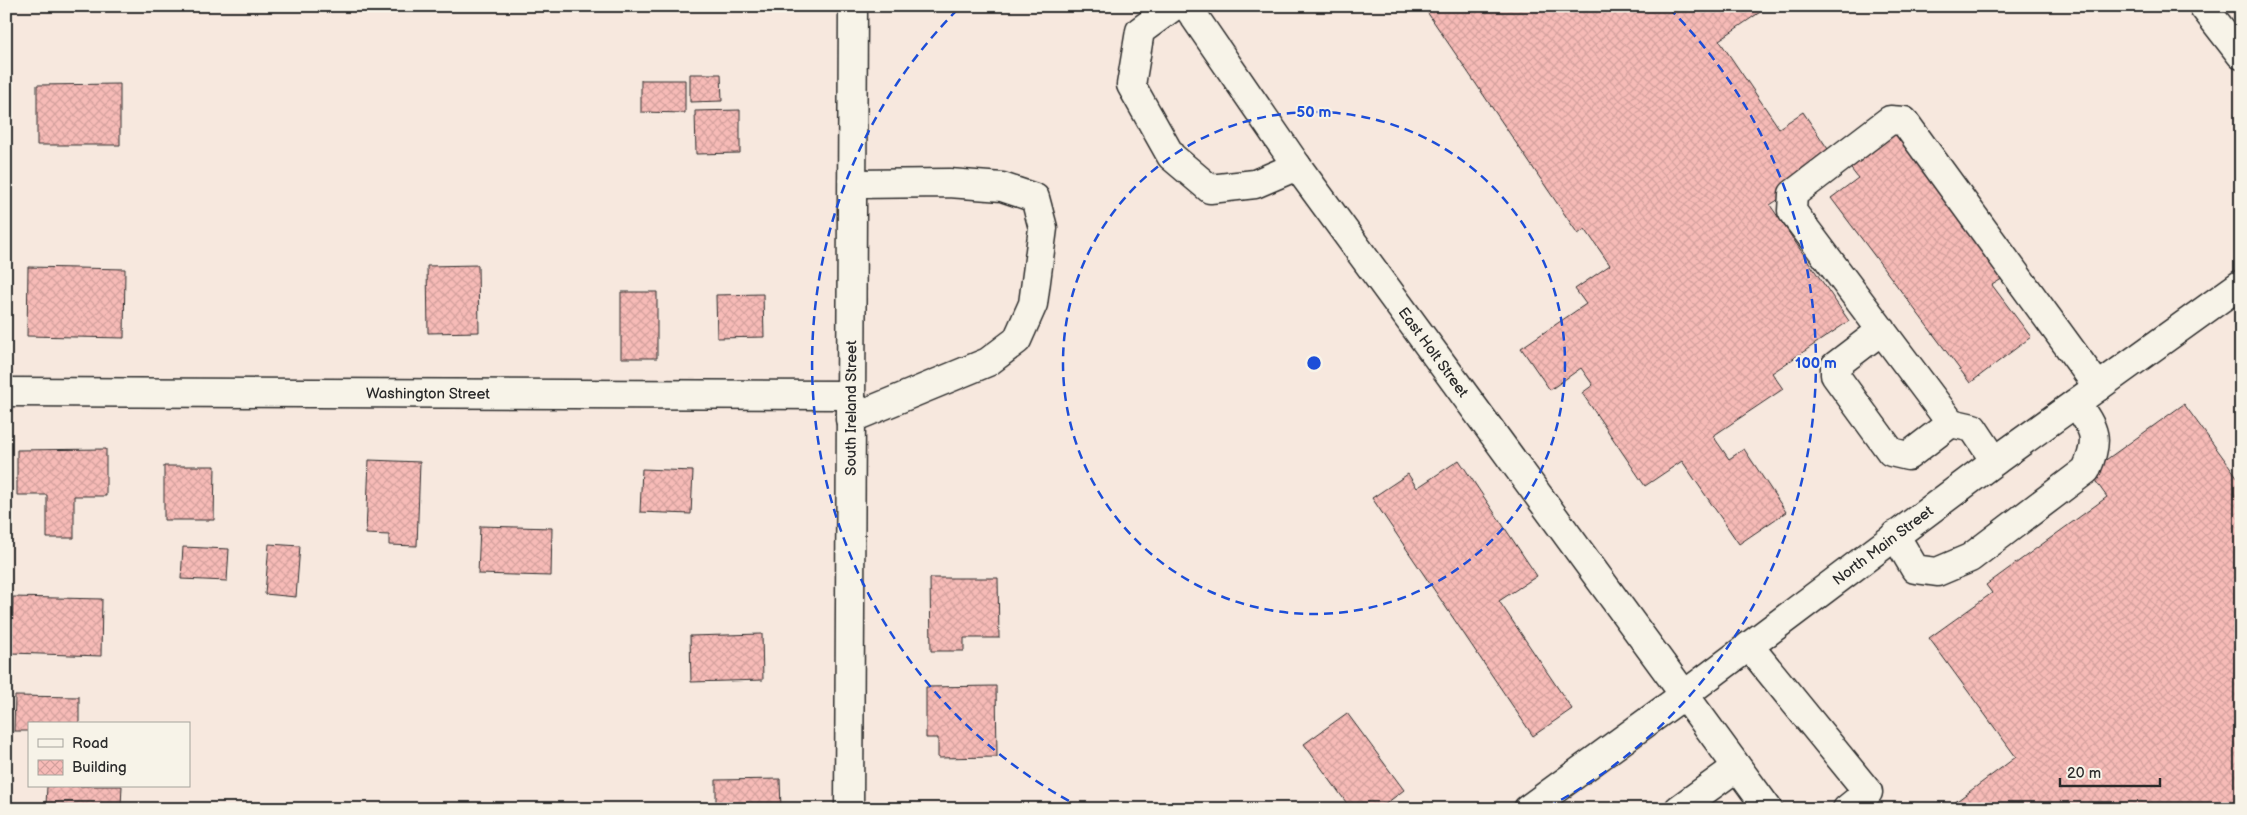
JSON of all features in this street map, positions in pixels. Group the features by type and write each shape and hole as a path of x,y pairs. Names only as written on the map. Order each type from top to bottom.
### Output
{"street":[{"name":"South Ireland Street","path":"849,809 850,407 854,184 854,6"},
{"path":"1174,6 1140,31 1132,85 1171,156 1210,189 1255,184 1297,166"},
{"name":"East Holt Street","path":"1188,6 1297,166 1768,809"},
{"path":"2203,6 2241,55"},
{"path":"1995,461 1972,428 1951,423 1792,211 1793,194 1890,120 1904,121 2098,387"},
{"path":"850,407 988,362 1017,340 1033,304 1043,228 1036,198 1002,187 949,183 854,184"},
{"name":"North Main Street","path":"1528,809 1684,695 1995,461 2241,284"},
{"path":"1882,330 1835,366 1835,375 1891,452 1908,456 1951,423"},
{"name":"Washington Street","path":"6,392 850,407"},
{"path":"1895,535 1915,569 1938,572 1970,558 2086,470 2096,450 2090,424 2076,403"},
{"path":"1749,646 1868,792 1847,809"},
{"path":"1679,809 1736,767"}],"building":[{"path":"1423,6 1769,6 1719,40 1779,128 1803,112 1836,161 1770,205 1849,321 1772,373 1783,389 1713,436 1729,459 1744,449 1786,512 1739,544 1682,461 1645,486 1582,393 1593,385 1581,368 1550,390 1521,348 1586,304 1575,289 1610,265 1585,229 1578,234"},
{"path":"690,74 721,74 722,101 690,102"},
{"path":"641,80 685,80 685,113 641,112"},
{"path":"120,84 120,145 37,145 37,85"},
{"path":"740,110 740,153 696,154 695,111"},
{"path":"1895,130 2005,277 1992,285 2031,337 1970,383 1831,198 1858,178 1848,165"},
{"path":"478,265 479,332 428,333 427,266"},
{"path":"28,267 125,269 124,338 27,336"},
{"path":"621,292 657,292 657,358 621,358"},
{"path":"763,294 764,337 717,338 716,295"},
{"path":"2184,404 2241,482 2241,809 1946,809 2016,757 1929,638 1992,593 1986,585 2107,497 2089,472"},
{"path":"106,449 106,496 74,496 74,538 47,538 47,495 17,495 17,450"},
{"path":"369,460 420,462 417,546 389,545 389,535 366,534"},
{"path":"1459,460 1537,576 1499,601 1572,709 1533,736 1372,498 1408,474 1417,488"},
{"path":"164,466 215,466 214,520 164,520"},
{"path":"642,469 693,471 691,514 640,512"},
{"path":"480,526 552,528 551,576 478,574"},
{"path":"269,544 300,546 296,597 265,594"},
{"path":"183,547 229,549 227,581 181,579"},
{"path":"930,578 998,578 999,638 964,638 964,651 931,651"},
{"path":"13,597 102,599 101,656 11,653"},
{"path":"762,634 763,680 691,682 690,636"},
{"path":"996,686 997,757 938,758 938,738 926,738 926,687"},
{"path":"15,696 79,697 79,722 28,722 28,731 14,731"},
{"path":"1347,713 1404,790 1379,809 1351,809 1304,744"},
{"path":"780,779 781,809 716,809 716,780"},
{"path":"47,788 122,788 121,806 46,805"}]}
